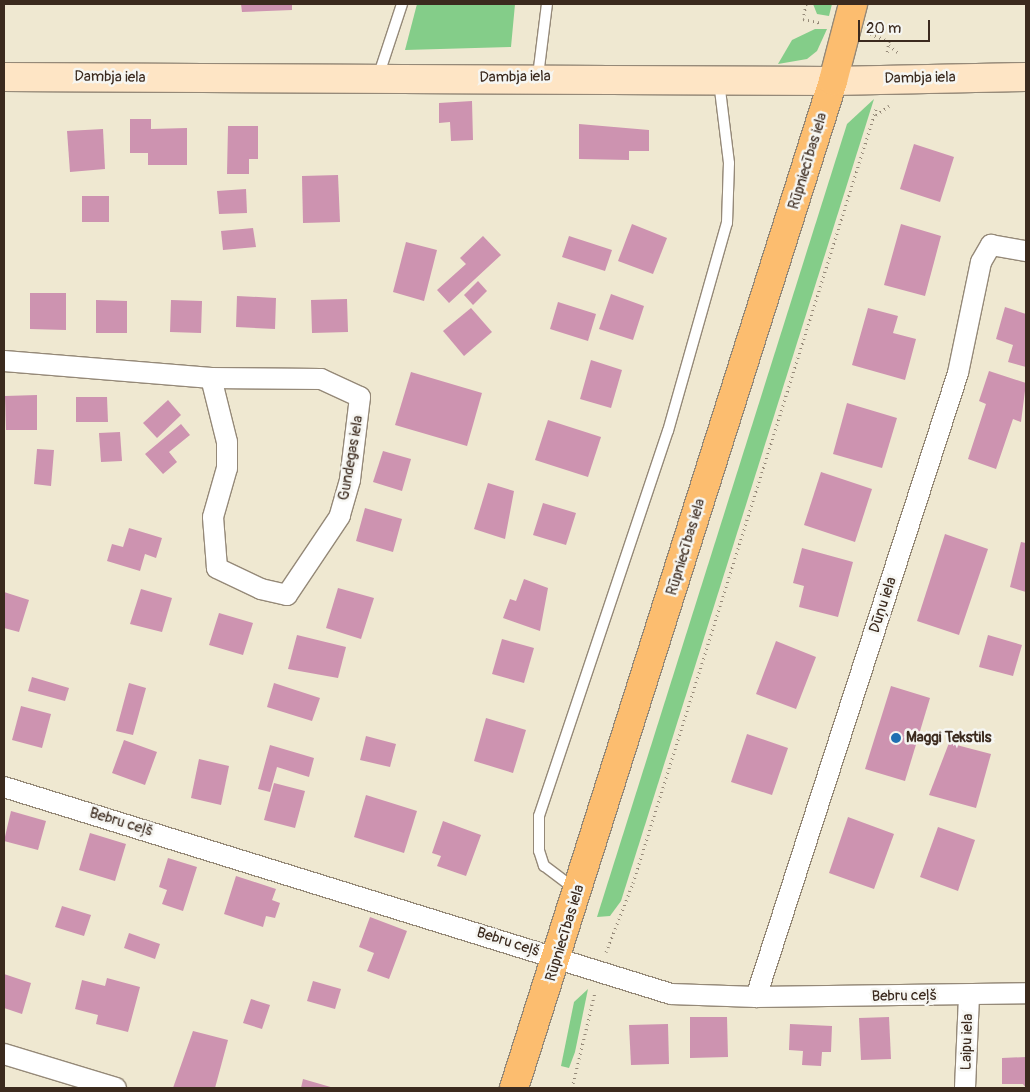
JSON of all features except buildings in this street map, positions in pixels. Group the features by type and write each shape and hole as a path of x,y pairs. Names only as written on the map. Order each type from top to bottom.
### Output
{"main road":[{"name":"Rūpniecības iela","path":"514,1088 558,959 833,81 853,4"}],"street":[{"name":"Dambja iela","path":"4,76 376,80 538,76 833,81 1026,77"},
{"name":"Dūņu iela","path":"756,997 958,374 981,262 991,245 1026,251"},
{"name":"Gundegas iela","path":"4,361 211,378 321,379 360,397 350,480 340,516 287,595 261,590 217,568 213,517 227,468 227,442 211,378"},
{"name":"Bebru ceļš","path":"4,787 558,959 599,974 671,994 756,997 1026,993"},
{"name":"Laipu iela","path":"965,1088 969,995"},
{"path":"4,1054 116,1088"}],"lane":[{"path":"376,80 402,4"},
{"path":"538,76 546,4"},
{"path":"578,891 544,866 539,851 539,816 668,431 727,223 729,163 719,79"}],"path":[{"path":"806,4 803,19 830,24"},
{"path":"864,31 889,41 886,65"},
{"path":"572,1088 599,974 633,884 878,102"}],"green space":[{"path":"417,4 515,4 511,47 405,50"},
{"path":"813,4 832,4 829,16 817,14"},
{"path":"815,29 827,29 817,51 807,59 778,64 792,40"},
{"path":"874,99 621,901 610,916 597,917 847,124"},
{"path":"588,989 575,1052 569,1068 561,1066 574,1002"}],"place":[{"name":"Maggi Tekstils","path":"896,738"}]}
